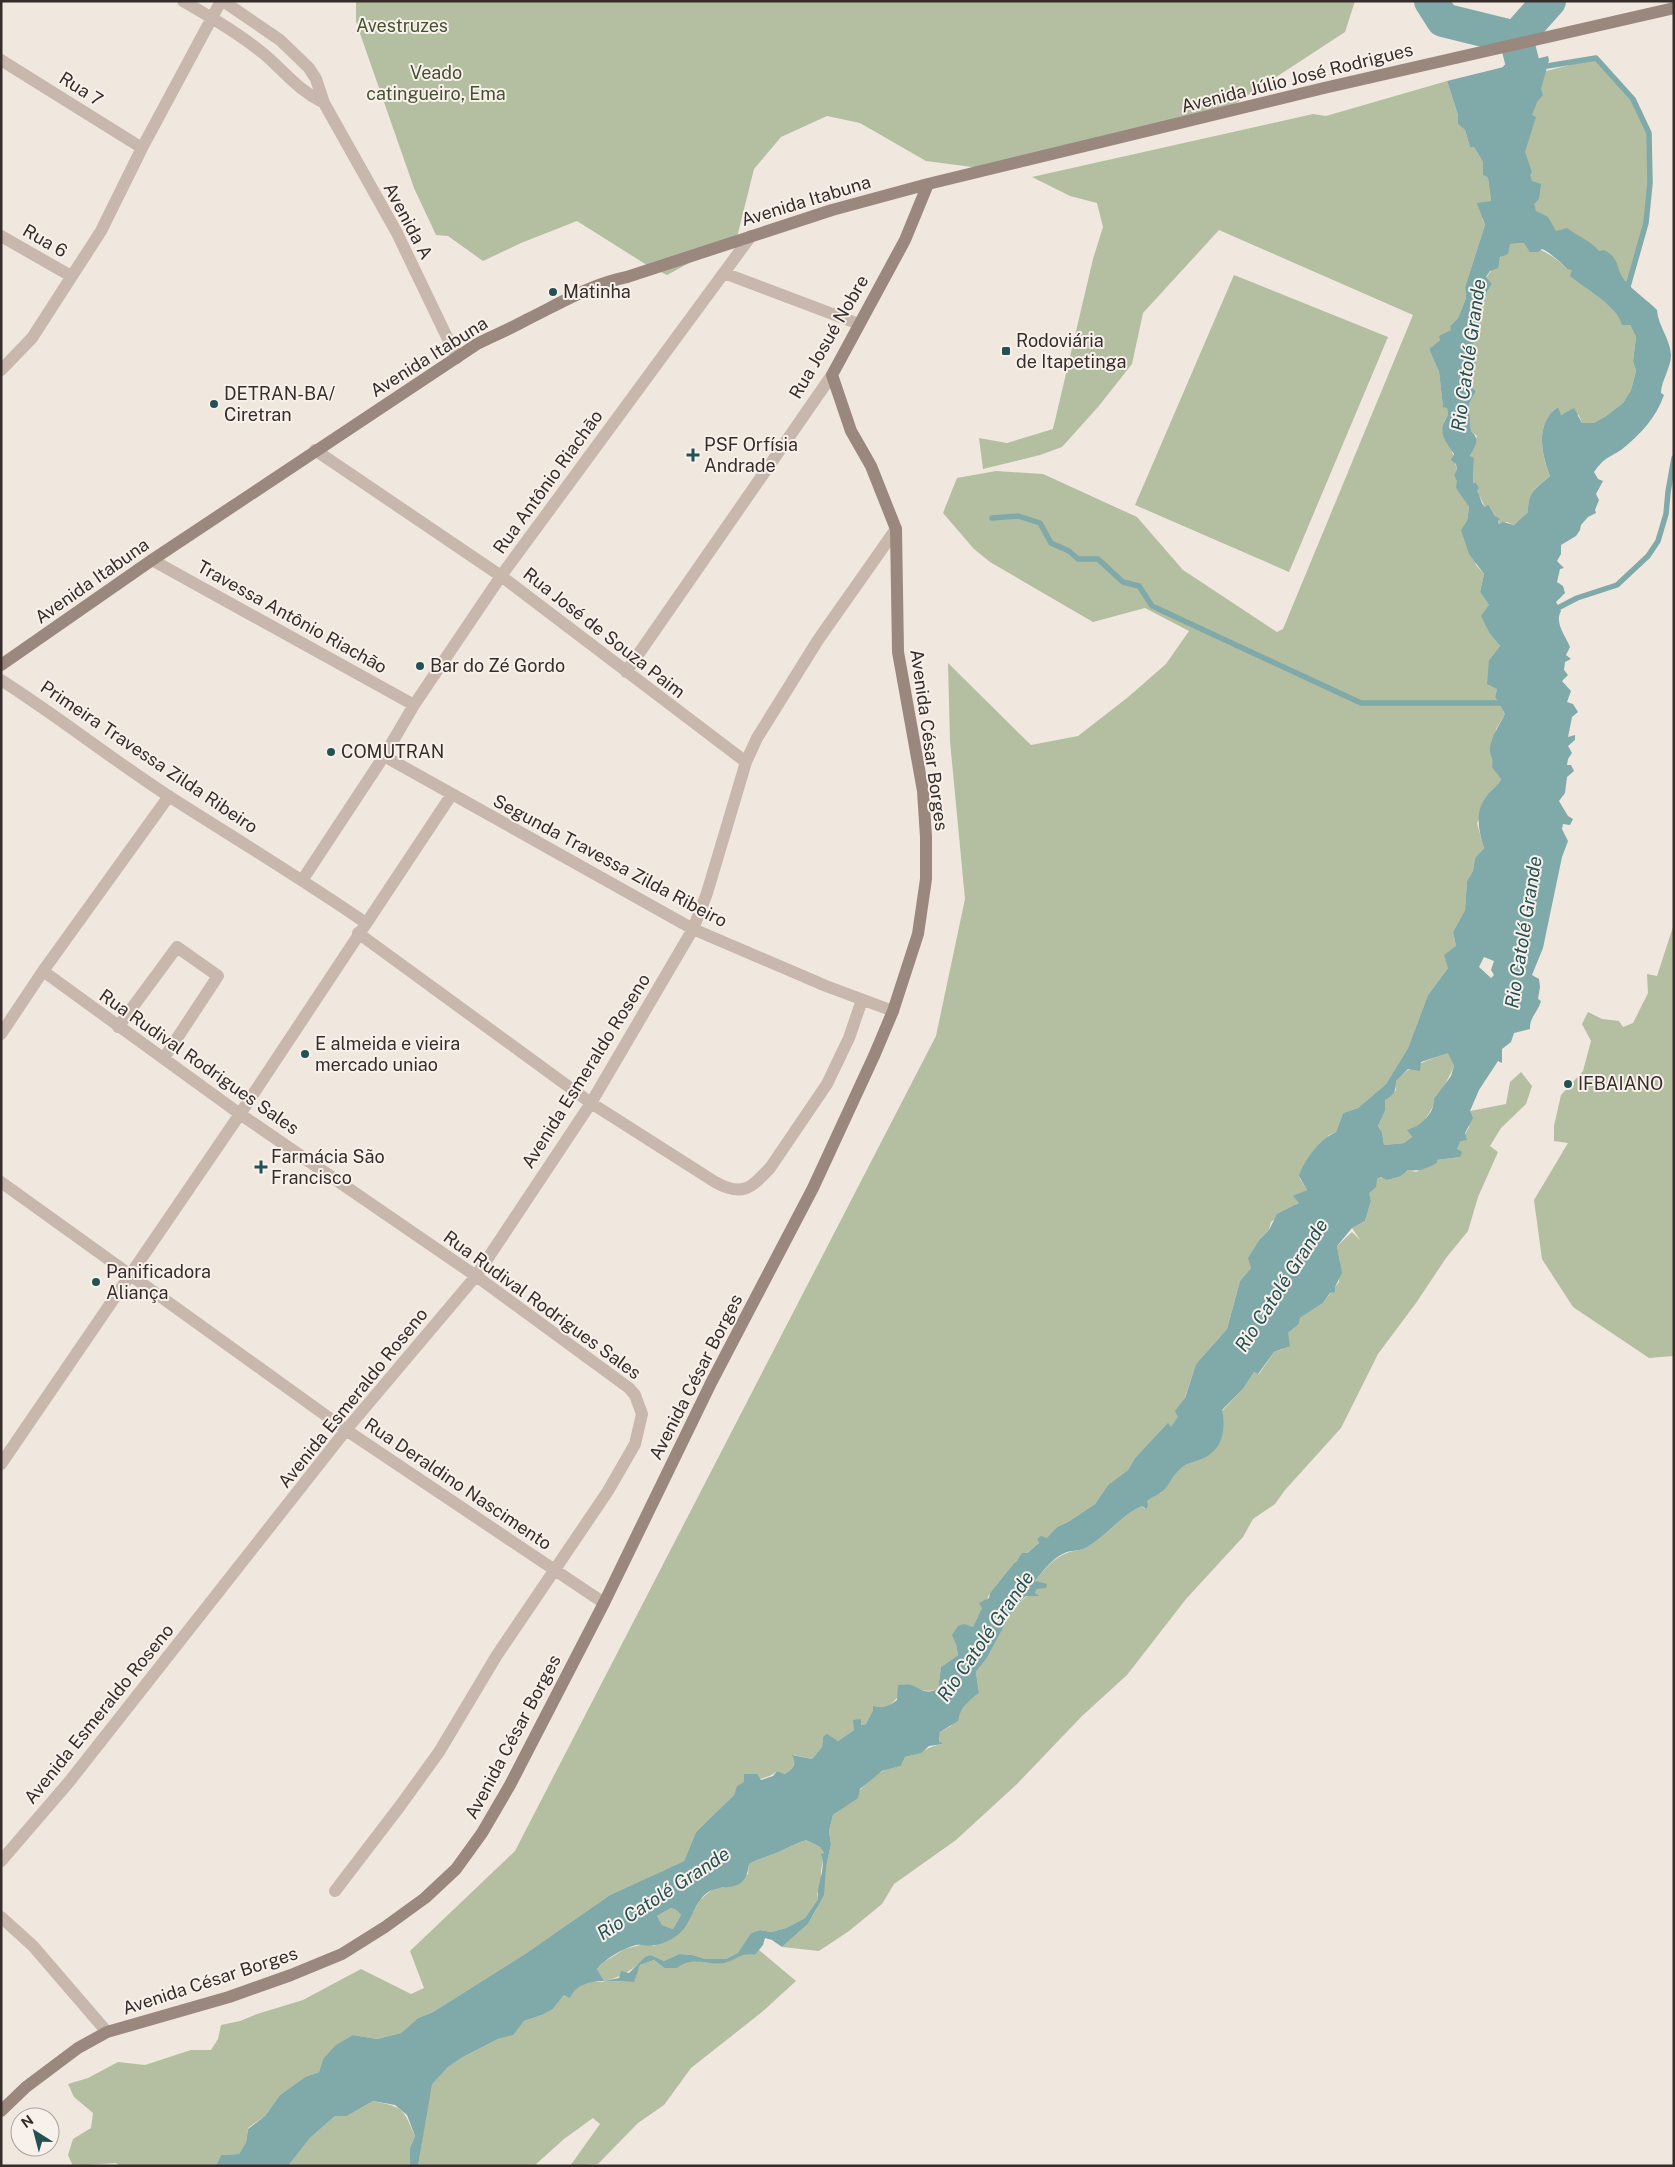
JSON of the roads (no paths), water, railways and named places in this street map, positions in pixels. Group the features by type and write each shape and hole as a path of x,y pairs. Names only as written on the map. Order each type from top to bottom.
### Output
{"street":[{"path":"183,1 213,18 264,54 302,91 324,103"},
{"path":"1,370 32,338 101,231 142,148 222,1"},
{"name":"Avenida A","path":"222,1 256,22 300,58 316,79 324,103 397,233 457,358"},
{"name":"Avenida Júlio José Rodrigues","path":"928,184 1379,76 1674,8"},
{"name":"Rua 7","path":"1,60 142,148"},
{"name":"Avenida Itabuna","path":"1,665 152,560 476,344 573,296 613,280 832,210 928,184"},
{"name":"Rua Josué Nobre","path":"626,672 832,375 905,240 928,184"},
{"name":"Rua 6","path":"1,236 71,276"},
{"name":"Rua Antônio Riachão","path":"303,880 384,756 414,705 501,576 751,236"},
{"path":"724,273 859,324"},
{"name":"Avenida César Borges","path":"1,2111 26,2087 78,2048 107,2032 229,1997 291,1976 333,1958 385,1927 425,1898 456,1869 482,1833 510,1785 604,1603 711,1383 813,1188 893,1011 918,934 926,879 923,791 898,652 896,529 871,466 851,431 832,375"},
{"name":"Rua José de Souza Paim","path":"315,450 501,576 746,762"},
{"name":"Avenida Esmeraldo Roseno","path":"1,1861 69,1782 346,1430 476,1276 591,1103 693,929 706,893 746,762 757,738 818,640 896,529"},
{"name":"Travessa Antônio Riachão","path":"152,560 414,705"},
{"name":"Primeira Travessa Zilda Ribeiro","path":"1,680 43,706 169,796 303,880 362,928"},
{"name":"Segunda Travessa Zilda Ribeiro","path":"384,756 693,929 862,1000 893,1011"},
{"path":"1,1464 240,1114 452,794"},
{"path":"1,1034 43,971 169,796"},
{"path":"362,928 591,1103 715,1182 728,1189 737,1191 746,1188 759,1179 770,1168 827,1084 849,1038 862,1000"},
{"path":"118,1027 177,947 218,976 164,1058"},
{"name":"Rua Rudival Rodrigues Sales","path":"43,971 240,1114 476,1276 629,1388 635,1395 642,1414 635,1444 608,1490 497,1655 439,1752 334,1891"},
{"name":"Rua Deraldino Nascimento","path":"1,1182 346,1430 604,1603"},
{"path":"1,1917 33,1946 107,2032"}],"water":[{"path":"1548,56 1549,60 1541,89 1543,95 1537,102 1532,115 1536,117 1525,152 1532,172 1530,175 1532,181 1541,184 1539,199 1534,204 1536,211 1548,217 1556,231 1567,228 1592,244 1599,251 1604,250 1613,257 1626,282 1657,310 1659,321 1669,343 1671,355 1661,388 1661,393 1664,395 1657,411 1647,426 1635,438 1604,461 1594,472 1598,479 1603,481 1596,494 1599,500 1595,510 1596,513 1588,517 1581,525 1576,536 1561,545 1561,554 1557,561 1564,568 1560,569 1557,582 1563,586 1565,593 1556,602 1561,611 1559,620 1561,629 1570,647 1566,655 1571,659 1565,662 1564,670 1568,675 1562,681 1571,691 1567,702 1573,704 1578,712 1572,717 1568,737 1575,735 1575,740 1568,746 1572,753 1567,765 1571,765 1574,771 1567,777 1565,793 1559,801 1568,816 1573,819 1570,825 1563,824 1562,829 1568,841 1562,857 1543,948 1532,975 1539,979 1538,999 1541,1001 1531,1022 1530,1029 1514,1033 1511,1042 1502,1049 1502,1063 1498,1061 1479,1090 1470,1111 1473,1118 1465,1133 1467,1140 1461,1141 1457,1149 1462,1152 1460,1157 1437,1160 1437,1163 1419,1170 1408,1170 1401,1176 1393,1179 1387,1180 1381,1177 1377,1179 1376,1187 1369,1193 1371,1201 1365,1221 1352,1228 1337,1246 1342,1273 1335,1287 1335,1292 1330,1293 1323,1303 1300,1318 1299,1324 1288,1333 1290,1346 1274,1352 1258,1374 1254,1372 1243,1389 1222,1410 1224,1424 1222,1437 1215,1449 1204,1458 1180,1469 1163,1491 1147,1501 1148,1506 1146,1509 1142,1506 1121,1519 1089,1546 1062,1554 1049,1564 1035,1581 1047,1584 1046,1588 1037,1589 1035,1593 1039,1596 1026,1596 1015,1606 987,1658 976,1672 979,1693 965,1705 958,1721 940,1732 939,1741 943,1744 929,1746 921,1753 905,1757 901,1766 882,1771 860,1789 858,1798 833,1815 829,1831 831,1844 826,1867 824,1895 808,1924 782,1947 772,1940 765,1938 763,1945 755,1955 742,1955 724,1963 694,1961 677,1968 664,1968 654,1960 640,1965 634,1982 598,1981 581,1986 570,1998 564,1995 553,2009 524,2021 513,2035 498,2039 463,2057 448,2067 432,2084 418,2166 410,2166 410,2148 415,2136 407,2115 395,2105 373,2101 347,2116 335,2116 310,2138 288,2166 216,2166 221,2155 239,2154 246,2142 248,2129 265,2116 280,2095 305,2077 319,2072 323,2059 336,2045 353,2035 377,2039 401,2033 418,2018 433,2012 525,1954 610,1895 684,1861 696,1832 734,1795 737,1786 744,1782 744,1774 757,1774 761,1780 773,1776 777,1771 785,1774 788,1772 794,1764 792,1755 812,1759 822,1747 823,1737 827,1734 838,1741 854,1730 853,1720 861,1719 861,1725 866,1724 873,1706 886,1706 897,1700 898,1685 911,1685 924,1691 938,1689 941,1667 958,1655 952,1635 958,1626 964,1624 973,1627 982,1608 979,1603 989,1598 990,1593 1022,1553 1027,1553 1039,1543 1037,1539 1041,1536 1047,1538 1057,1527 1095,1504 1108,1485 1128,1470 1135,1458 1168,1423 1171,1427 1178,1417 1175,1411 1185,1398 1196,1364 1227,1329 1240,1281 1251,1268 1248,1258 1260,1239 1269,1230 1277,1214 1299,1203 1293,1196 1307,1190 1299,1176 1305,1163 1324,1140 1336,1132 1343,1113 1358,1108 1386,1084 1408,1048 1428,995 1448,968 1444,955 1456,946 1453,932 1465,910 1467,881 1473,871 1475,858 1484,848 1479,829 1480,809 1486,797 1498,785 1501,779 1492,767 1493,760 1490,747 1505,714 1495,697 1497,689 1487,684 1489,660 1500,646 1490,634 1481,616 1489,605 1480,592 1484,574 1469,554 1461,530 1467,521 1469,507 1456,488 1457,481 1454,475 1457,470 1456,464 1451,460 1454,454 1445,440 1442,431 1448,415 1447,408 1443,407 1439,372 1429,349 1440,340 1439,336 1451,330 1450,326 1458,318 1466,298 1465,287 1485,225 1477,203 1491,201 1488,178 1483,175 1483,162 1474,147 1470,147 1465,130 1458,124 1458,115 1447,81","holes":["1524,243 1530,252 1538,252 1542,249 1548,252 1567,269 1572,270 1570,276 1607,304 1614,311 1622,325 1630,325 1636,337 1633,361 1636,371 1631,390 1623,403 1594,423 1582,423 1574,408 1561,415 1558,407 1546,421 1542,439 1544,458 1550,476 1533,491 1529,500 1528,512 1514,525 1503,522 1499,524 1498,521 1500,519 1495,516 1488,504 1485,507 1483,505 1477,491 1479,488 1476,483 1473,483 1474,458 1470,456 1475,446 1476,437 1471,431 1469,404 1476,391 1470,386 1477,358 1471,353 1487,292 1492,284 1486,277 1490,271 1498,268 1500,257 1508,254 1510,244","1484,957 1494,961 1491,970 1494,975 1491,978 1479,967","1448,1053 1454,1066 1451,1076 1434,1099 1434,1104 1426,1119 1417,1126 1407,1130 1412,1137 1404,1143 1384,1145 1382,1132 1378,1126 1385,1111 1385,1100 1395,1090 1396,1081 1408,1069 1420,1071 1421,1062","806,1840 820,1847 824,1853 821,1854 823,1865 818,1888 818,1899 805,1918 786,1928 771,1932 760,1930 751,1933 738,1953 726,1959 705,1959 693,1955 679,1954 664,1961 651,1955 645,1957 629,1973 621,1971 619,1978 604,1981 597,1969 610,1958 620,1951 636,1945 653,1946 672,1939 685,1927 698,1903 707,1893 720,1888 738,1885 747,1874 749,1864","671,1908 681,1915 673,1929 662,1925 657,1916"]}],"waterway":[{"name":"Rio Catolé Grande","path":"1431,1 1443,20 1516,38"},
{"name":"Rio Catolé Grande","path":"1512,103 1514,80 1524,69 1516,38 1549,1"},
{"path":"1541,67 1596,58 1633,99 1649,133 1650,183 1646,223 1627,290"},
{"path":"1552,611 1577,598 1617,585 1648,556 1658,541 1666,514 1674,458"},
{"path":"992,518 1018,516 1040,523 1051,543 1069,551 1078,559 1098,559 1123,582 1139,586 1152,606 1361,703 1505,703"}],"place":[{"name":"Matinha","path":"553,292"},
{"name":"Rodoviária de Itapetinga","path":"1006,351"},
{"name":"DETRAN-BA/ Ciretran","path":"214,404"},
{"name":"PSF Orfísia Andrade","path":"693,455"},
{"name":"Bar do Zé Gordo","path":"420,666"},
{"name":"COMUTRAN","path":"331,752"},
{"name":"E almeida e vieira mercado uniao","path":"305,1054"},
{"name":"IFBAIANO","path":"1568,1084"},
{"name":"Farmácia São Francisco","path":"261,1167"},
{"name":"Panificadora Aliança","path":"96,1282"}],"park label":[{"name":"Avestruzes","path":"402,26"},
{"name":"Veado catingueiro, Ema","path":"436,83"}]}
